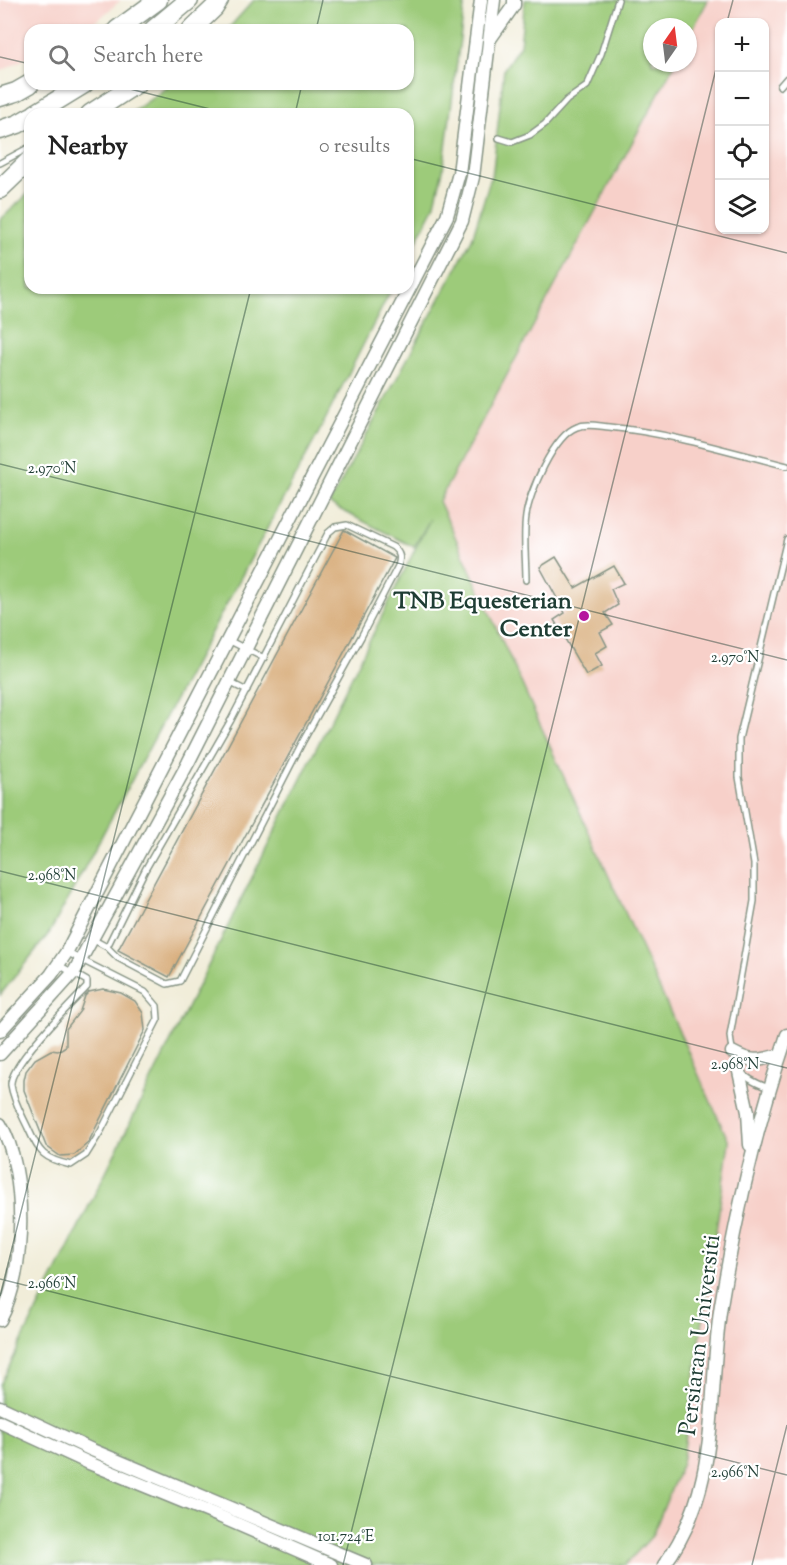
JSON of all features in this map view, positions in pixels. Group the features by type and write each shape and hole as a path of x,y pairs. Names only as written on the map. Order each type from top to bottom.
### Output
{"highway":[{"path":"125,24 159,0"},
{"path":"160,24 189,0"},
{"path":"197,24 219,0"},
{"path":"0,98 24,87"},
{"path":"45,108 74,90"},
{"path":"99,108 127,90"},
{"path":"0,130 24,120"},
{"path":"0,189 24,166"}],"street":[{"path":"414,280 447,216 459,173 481,0"},
{"path":"0,1054 74,972 81,960 188,763 462,221 473,177 494,0"},
{"path":"489,40 514,4 514,0"},
{"path":"0,1031 59,965 407,294"},
{"name":"Persiaran Universiti","path":"664,1565 686,1529 702,1481 712,1431 717,1328 732,1239 750,1156 787,1035"},
{"path":"732,1052 746,1059 758,1061 780,1055"},
{"path":"738,1067 748,1112 750,1156"},
{"path":"0,1124 8,1138 15,1162 20,1195 20,1247 2,1313"},
{"path":"0,1407 92,1450 366,1565"},
{"path":"0,1422 79,1459 331,1565"}],"lane":[{"path":"499,138 512,142 531,135 545,124 567,100 587,86 601,54 618,0"},
{"path":"780,86 787,78"},
{"path":"0,162 24,150"},
{"path":"526,580 526,515 538,480 551,453 564,436 576,427 588,425 642,430 787,466"},
{"path":"92,939 107,947 118,958 167,984 180,981 303,741 398,566 399,552 393,547 347,525 335,527 328,533 247,691 145,870 107,947"},
{"path":"769,1088 744,1077 732,1052 730,1036 754,901 754,864 739,777 739,740 787,539"},
{"path":"228,640 264,658"},
{"path":"229,682 247,691"},
{"path":"59,965 87,981 87,987 24,1056 14,1071 10,1083 36,1145 52,1161 71,1165 86,1155 101,1131 158,1019 157,1005 145,992 66,952"}],"shaded area":[{"path":"0,0 121,0 99,19 89,24 24,24 24,59 0,72"},
{"path":"708,0 787,0 787,1565 625,1565 652,1536 682,1463 729,1142 439,501 670,72 697,72 697,21"}],"green space":[{"path":"254,0 465,0 443,170 434,207 414,246 414,108 138,108 164,90 414,90 414,24 232,24"},
{"path":"525,0 708,0 697,21 697,18 643,18 643,72 670,72 439,501 729,1142 682,1463 652,1536 625,1565 0,1565 0,1385 430,519 414,547 329,504 472,239 493,170 504,69 520,45"},
{"path":"24,198 24,294 389,294 318,434 50,932 0,995 0,220"}],"building":[{"path":"344,530 395,558 169,977 118,950"},
{"name":"TNB Equesterian Center","path":"556,557 575,588 614,566 624,583 611,589 618,605 605,613 613,625 600,632 607,646 595,653 602,666 586,675 554,620 565,613 540,567"},
{"path":"103,989 121,993 135,1001 143,1013 145,1030 88,1143 74,1155 60,1156 46,1146 24,1090 26,1071 35,1059 51,1050 58,1051 66,1046 66,1029 80,1011 85,996 89,992"}],"place":[{"name":"TNB Equesterian Center","path":"584,616"}]}
